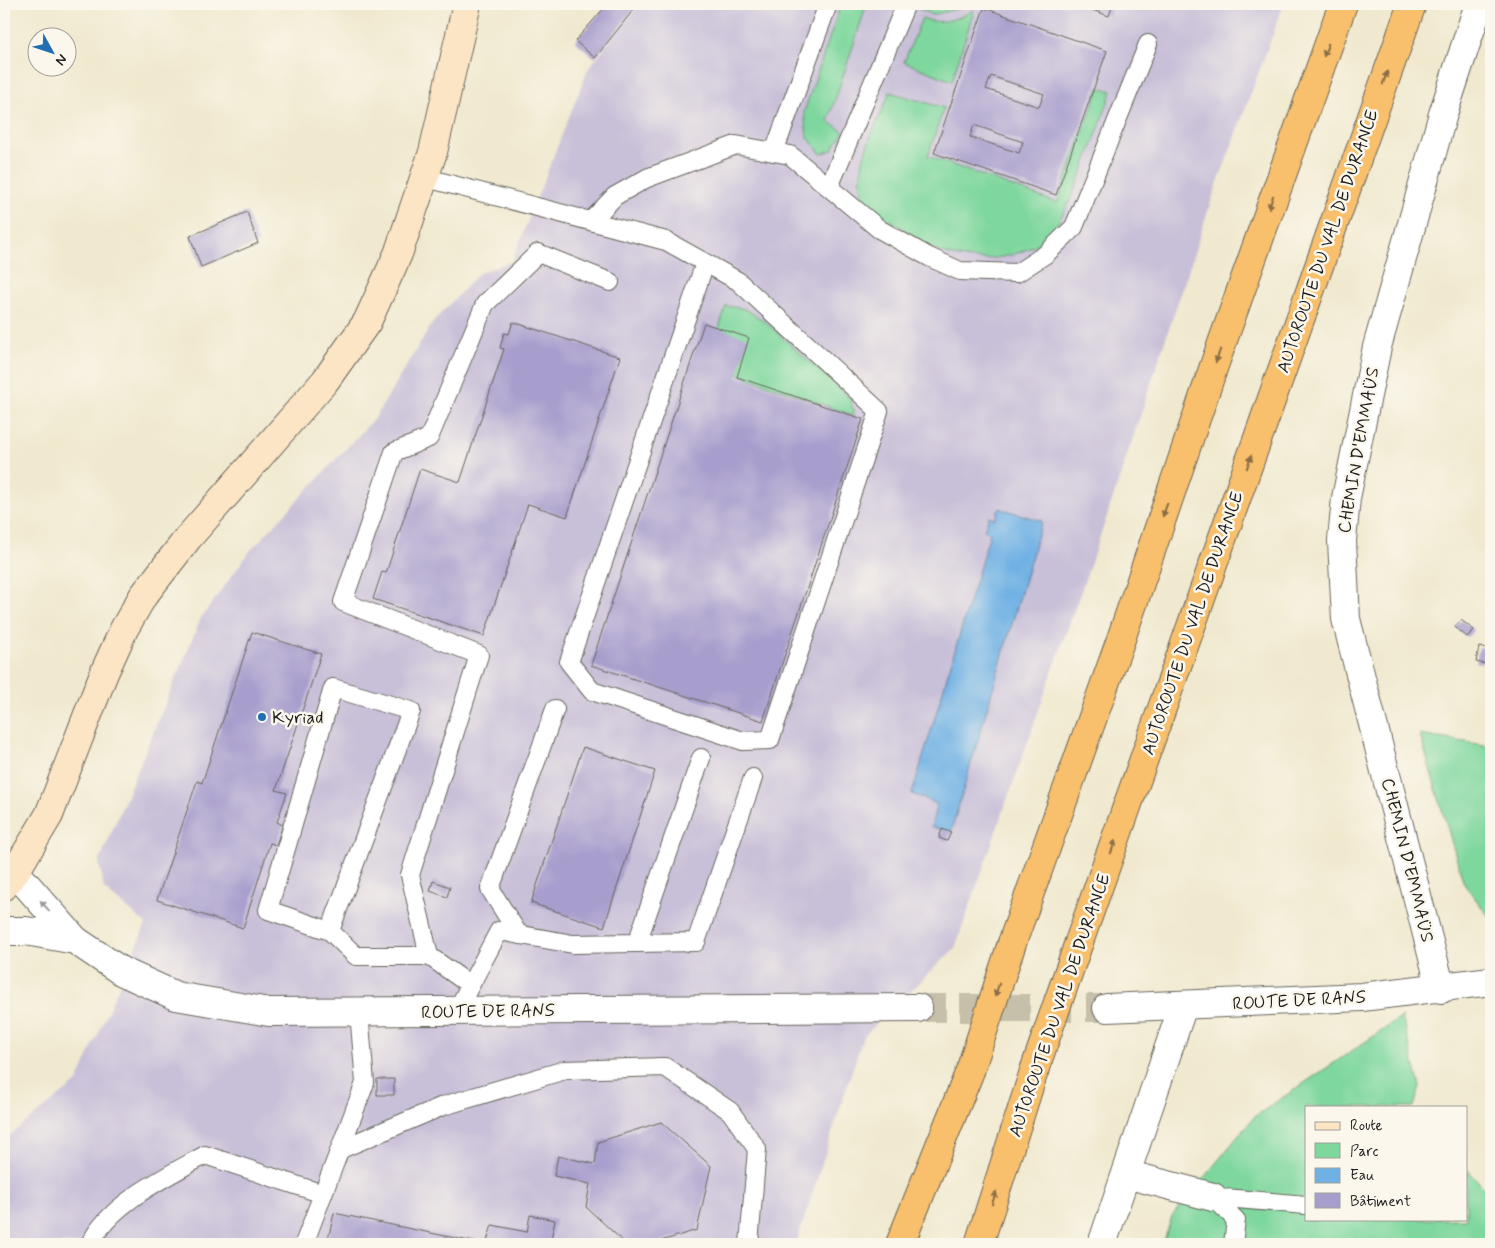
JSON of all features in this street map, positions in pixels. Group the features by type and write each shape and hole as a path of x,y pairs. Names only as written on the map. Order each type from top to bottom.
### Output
{"highway":[{"path":"912,1244 1012,943 1118,648 1219,351 1343,4"},
{"name":"AUTOROUTE DU VAL DE DURANCE","path":"979,1244 1034,1071 1412,4"},
{"path":"900,1244 970,1071"}],"main road":[{"path":"10,879 48,815 104,673 124,629 143,596 188,538 325,381 367,322 398,254 424,178 432,152 467,4"}],"street":[{"name":"CHEMIN D'EMMAÜS","path":"1442,989 1346,618 1342,541 1346,498 1377,347 1442,114 1480,4"},
{"name":"ROUTE DE RANS","path":"10,879 75,940 121,971 176,996 269,1012 918,1008"},
{"name":"ROUTE DE RANS","path":"4,931 26,931 75,940"},
{"name":"ROUTE DE RANS","path":"1106,1008 1362,997 1442,989 1491,981"},
{"path":"1102,1244 1183,1006"},
{"path":"1126,1174 1213,1197"}],"lane":[{"path":"774,152 828,4"},
{"path":"829,187 906,4"},
{"path":"590,222 615,196 647,178 736,145 790,155 879,229 929,257 960,270 1017,273 1046,254 1074,227 1148,44"},
{"path":"424,178 666,241 738,281 878,411 770,740 743,741 592,692 569,662 705,263"},
{"path":"429,956 410,875 479,655 343,602 394,452 429,438 485,304 538,253 610,282"},
{"path":"330,931 411,711 333,688 268,910 330,931 356,956 429,956 470,985"},
{"path":"519,935 490,889 555,709"},
{"path":"637,943 701,758"},
{"path":"456,1012 499,931 573,944 696,942 753,778"},
{"path":"304,1244 341,1149 364,1082 359,1012"},
{"path":"341,1149 443,1106 565,1070 665,1067 730,1110 757,1149 749,1244"},
{"path":"90,1244 98,1229 146,1188 205,1155 323,1194"},
{"path":"1213,1197 1305,1205"},
{"path":"1213,1197 1236,1220 1233,1244"}],"shaded area":[{"path":"639,4 1284,4 1213,196 1103,528 955,948 863,1037 796,1244 4,1244 4,1140 77,1082 146,924 104,889 99,862 201,618 250,551 374,419 433,322 479,273 512,261 588,69"}],"green space":[{"path":"841,4 867,4 828,121 844,132 832,150 821,154 807,136 804,112"},
{"path":"910,4 976,4 932,15"},
{"path":"974,10 952,81 904,62 922,18 936,21 949,20"},
{"path":"1099,88 1112,91 1082,172 1062,215 1052,231 1042,241 1031,247 1007,256 981,259 943,253 925,244 881,214 871,207 864,198 861,180 865,154 890,92 944,108 928,156 1057,203"},
{"path":"726,306 745,309 764,321 850,398 855,416 738,374 719,328"},
{"path":"1420,735 1491,746 1491,919 1464,884"},
{"path":"1402,1017 1420,1086 1414,1106 1305,1106 1305,1220 1468,1220 1468,1170 1491,1196 1491,1244 1163,1244 1172,1216 1254,1117"}],"water":[{"path":"999,508 1042,521 951,832 931,827 937,804 912,794 990,533 984,530 989,516 995,519"}],"building":[{"path":"608,4 613,4 619,9 623,4 638,4 595,58 575,41"},
{"path":"1076,4 1113,4 1109,16"},
{"path":"984,8 1107,51 1056,195 934,153","holes":["991,76 1044,94 1039,107 986,89","974,125 1023,142 1019,153 970,137"]},
{"path":"247,212 258,243 201,267 190,236"},
{"path":"513,322 620,357 567,517 528,504 484,636 373,599 382,572 386,573 420,469 460,482 504,349 500,348 504,333 509,334"},
{"path":"704,323 749,338 737,377 863,419 763,721 591,665"},
{"path":"1461,620 1474,630 1467,637 1455,627"},
{"name":"Kyriad","path":"252,632 321,654 276,790 287,793 277,822 283,825 276,845 270,843 243,928 157,900 197,781 202,783"},
{"path":"1479,647 1491,650 1491,665 1476,662"},
{"path":"583,747 655,771 604,927 531,903"},
{"path":"942,829 951,832 947,841 939,838"},
{"path":"433,881 450,887 447,897 430,891"},
{"path":"377,1079 394,1079 394,1095 377,1095"},
{"path":"661,1122 711,1166 697,1230 661,1241 662,1244 626,1244 586,1207 590,1184 554,1176 558,1156 595,1164 598,1142"},
{"path":"334,1213 479,1243 479,1244 327,1244"},
{"path":"530,1215 555,1220 550,1244 486,1244 492,1225 527,1232"}],"tunnel":[{"path":"918,1008 1107,1008"}],"place":[{"name":"Kyriad","path":"262,717"}]}
